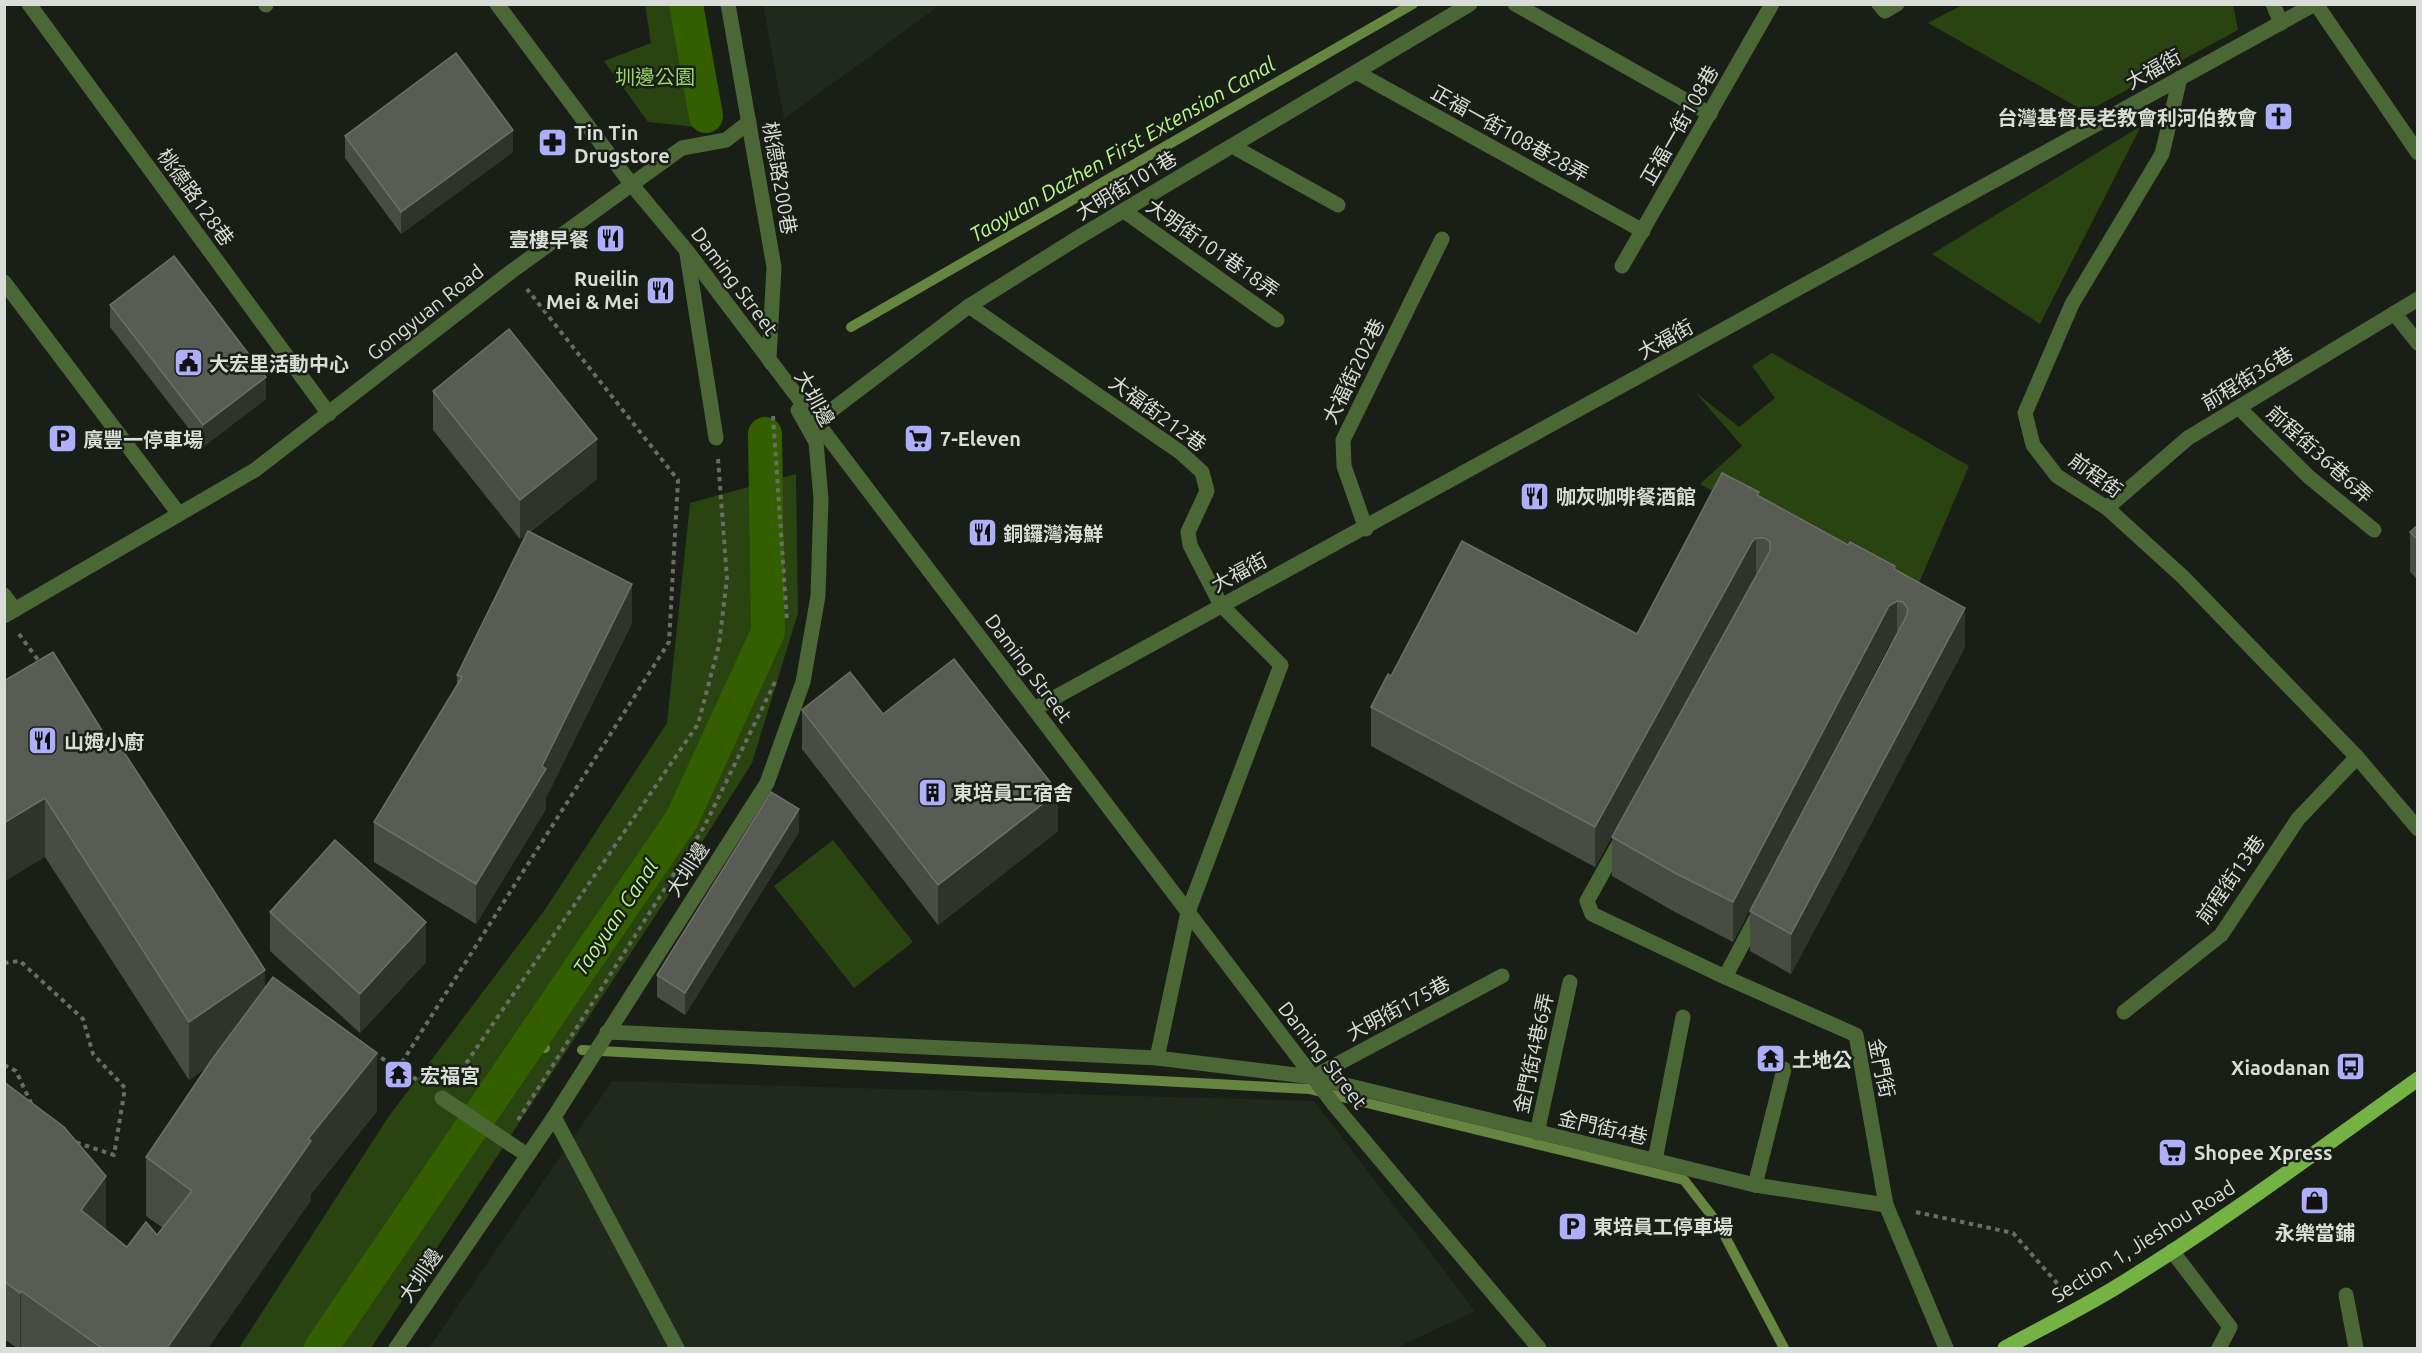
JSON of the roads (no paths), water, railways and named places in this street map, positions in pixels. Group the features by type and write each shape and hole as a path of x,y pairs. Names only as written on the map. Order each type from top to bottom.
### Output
{"main road":[{"name":"Section 1, Jieshou Road","path":"2005,1348 2078,1308 2172,1251 2255,1196 2418,1079"}],"street":[{"name":"桃德路128巷","path":"29,4 329,414"},
{"name":"Daming Street","path":"497,4 632,185 687,251 1314,1079 1539,1348"},
{"name":"桃德路200巷","path":"728,4 774,267 769,359"},
{"name":"大明街101巷","path":"816,422 969,306 1470,4"},
{"path":"1515,4 1710,114"},
{"name":"正福一街108巷","path":"1622,266 1772,4"},
{"path":"2273,4 2281,23"},
{"path":"2316,4 2418,153"},
{"name":"大福街","path":"1034,710 2316,4"},
{"name":"正福一街108巷28弄","path":"1356,72 1643,231"},
{"name":"前程街","path":"2180,78 2162,154 2072,304 2025,413 2033,445 2057,476 2107,508 2182,576 2357,757 2418,829"},
{"name":"Gongyuan Road","path":"9,614 255,471 512,271 682,148 726,140 749,123"},
{"path":"1232,146 1338,205"},
{"name":"大明街101巷18弄","path":"1124,211 1277,320"},
{"name":"大福街202巷","path":"1366,529 1344,466 1342,440 1442,238"},
{"path":"687,251 716,438"},
{"path":"4,282 179,514"},
{"name":"前程街36巷","path":"2107,508 2188,438 2418,298"},
{"name":"大福街212巷","path":"969,306 1180,452 1202,472 1207,491 1188,532 1190,545 1221,605 1281,665 1188,912"},
{"path":"2394,312 2418,343"},
{"name":"大圳邊","path":"396,1348 554,1116 767,783 803,682 818,596 821,499 816,442 769,359"},
{"name":"前程街36巷6弄","path":"2239,408 2310,477 2374,530"},
{"path":"4,595 9,614"},
{"name":"前程街13巷","path":"2124,1012 2221,935 2298,819 2357,757"},
{"name":"金門街","path":"1628,827 1587,901 1593,914 1725,977 1856,1035 1886,1205 1946,1348"},
{"path":"1725,977 1764,903"},
{"path":"1157,1058 1188,912"},
{"name":"大明街175巷","path":"1314,1079 1502,976"},
{"name":"金門街4巷6弄","path":"1537,1133 1570,982"},
{"path":"1655,1160 1683,1017"},
{"name":"金門街4巷","path":"607,1032 1157,1058 1314,1079 1755,1185 1886,1205"},
{"path":"1755,1185 1784,1069"},
{"path":"442,1098 504,1142 527,1155"},
{"path":"554,1116 677,1348"},
{"path":"2172,1251 2230,1327 2219,1348"},
{"path":"2346,1296 2356,1348"}],"waterway":[{"name":"Taoyuan Canal","path":"686,4 706,116"},
{"name":"Taoyuan Dazhen First Extension Canal","path":"851,327 1413,4"},
{"name":"Taoyuan Canal","path":"321,1348 682,819 768,632 765,434"},
{"path":"526,1047 545,1048"},
{"path":"582,1050 1309,1089 1684,1180 1719,1225 1784,1348"}],"place":[{"name":"台灣基督長老教會利河伯教會","path":"2278,117"},
{"name":"Tin Tin Drugstore","path":"553,143"},
{"name":"壹樓早餐","path":"610,239"},
{"name":"Rueilin Mei & Mei","path":"660,290"},
{"name":"大宏里活動中心","path":"188,363"},
{"name":"7-Eleven","path":"919,438"},
{"name":"廣豐一停車場","path":"62,439"},
{"name":"咖灰咖啡餐酒館","path":"1535,496"},
{"name":"銅鑼灣海鮮","path":"982,533"},
{"name":"山姆小廚","path":"43,741"},
{"name":"東培員工宿舍","path":"932,792"},
{"name":"土地公","path":"1771,1059"},
{"name":"Xiaodanan","path":"2351,1067"},
{"name":"宏福宮","path":"399,1075"},
{"name":"Shopee Xpress","path":"2173,1152"},
{"name":"永樂當鋪","path":"2315,1201"},
{"name":"東培員工停車場","path":"1572,1226"}],"park label":[{"name":"圳邊公園","path":"655,76"}]}
